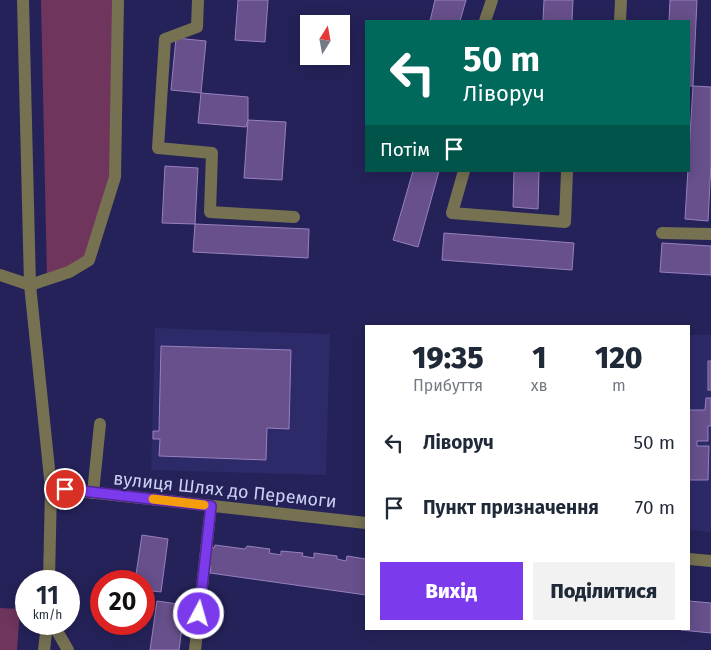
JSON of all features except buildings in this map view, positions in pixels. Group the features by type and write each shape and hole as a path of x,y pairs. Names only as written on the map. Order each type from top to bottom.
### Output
{"street":[{"path":"23,0 30,285 51,488 49,570"},
{"path":"0,275 30,285 68,272 89,260 115,177 118,0"},
{"path":"198,0 197,27 165,39 158,148 212,153 210,212 294,217"},
{"path":"485,20 492,0"},
{"path":"620,20 621,0"},
{"path":"464,172 452,213 565,222 567,172"},
{"path":"662,233 711,234"},
{"path":"94,493 100,424"},
{"name":"вулиця Шлях до Перемоги","path":"51,488 365,523"},
{"path":"195,650 211,506"},
{"path":"690,559 711,561"},
{"path":"44,650 46,635"},
{"path":"60,635 68,650"}],"shaded area":[{"path":"41,0 118,0 115,177 89,260 47,280"},
{"path":"155,328 330,334 326,475 151,470"},
{"path":"690,335 711,335 711,532 690,530"},
{"path":"0,608 15,609 15,635 18,635 17,650 0,650"}],"slow traffic":[{"path":"153,499 204,505"}],"route":[{"path":"65,489 211,506 199,614"}]}
